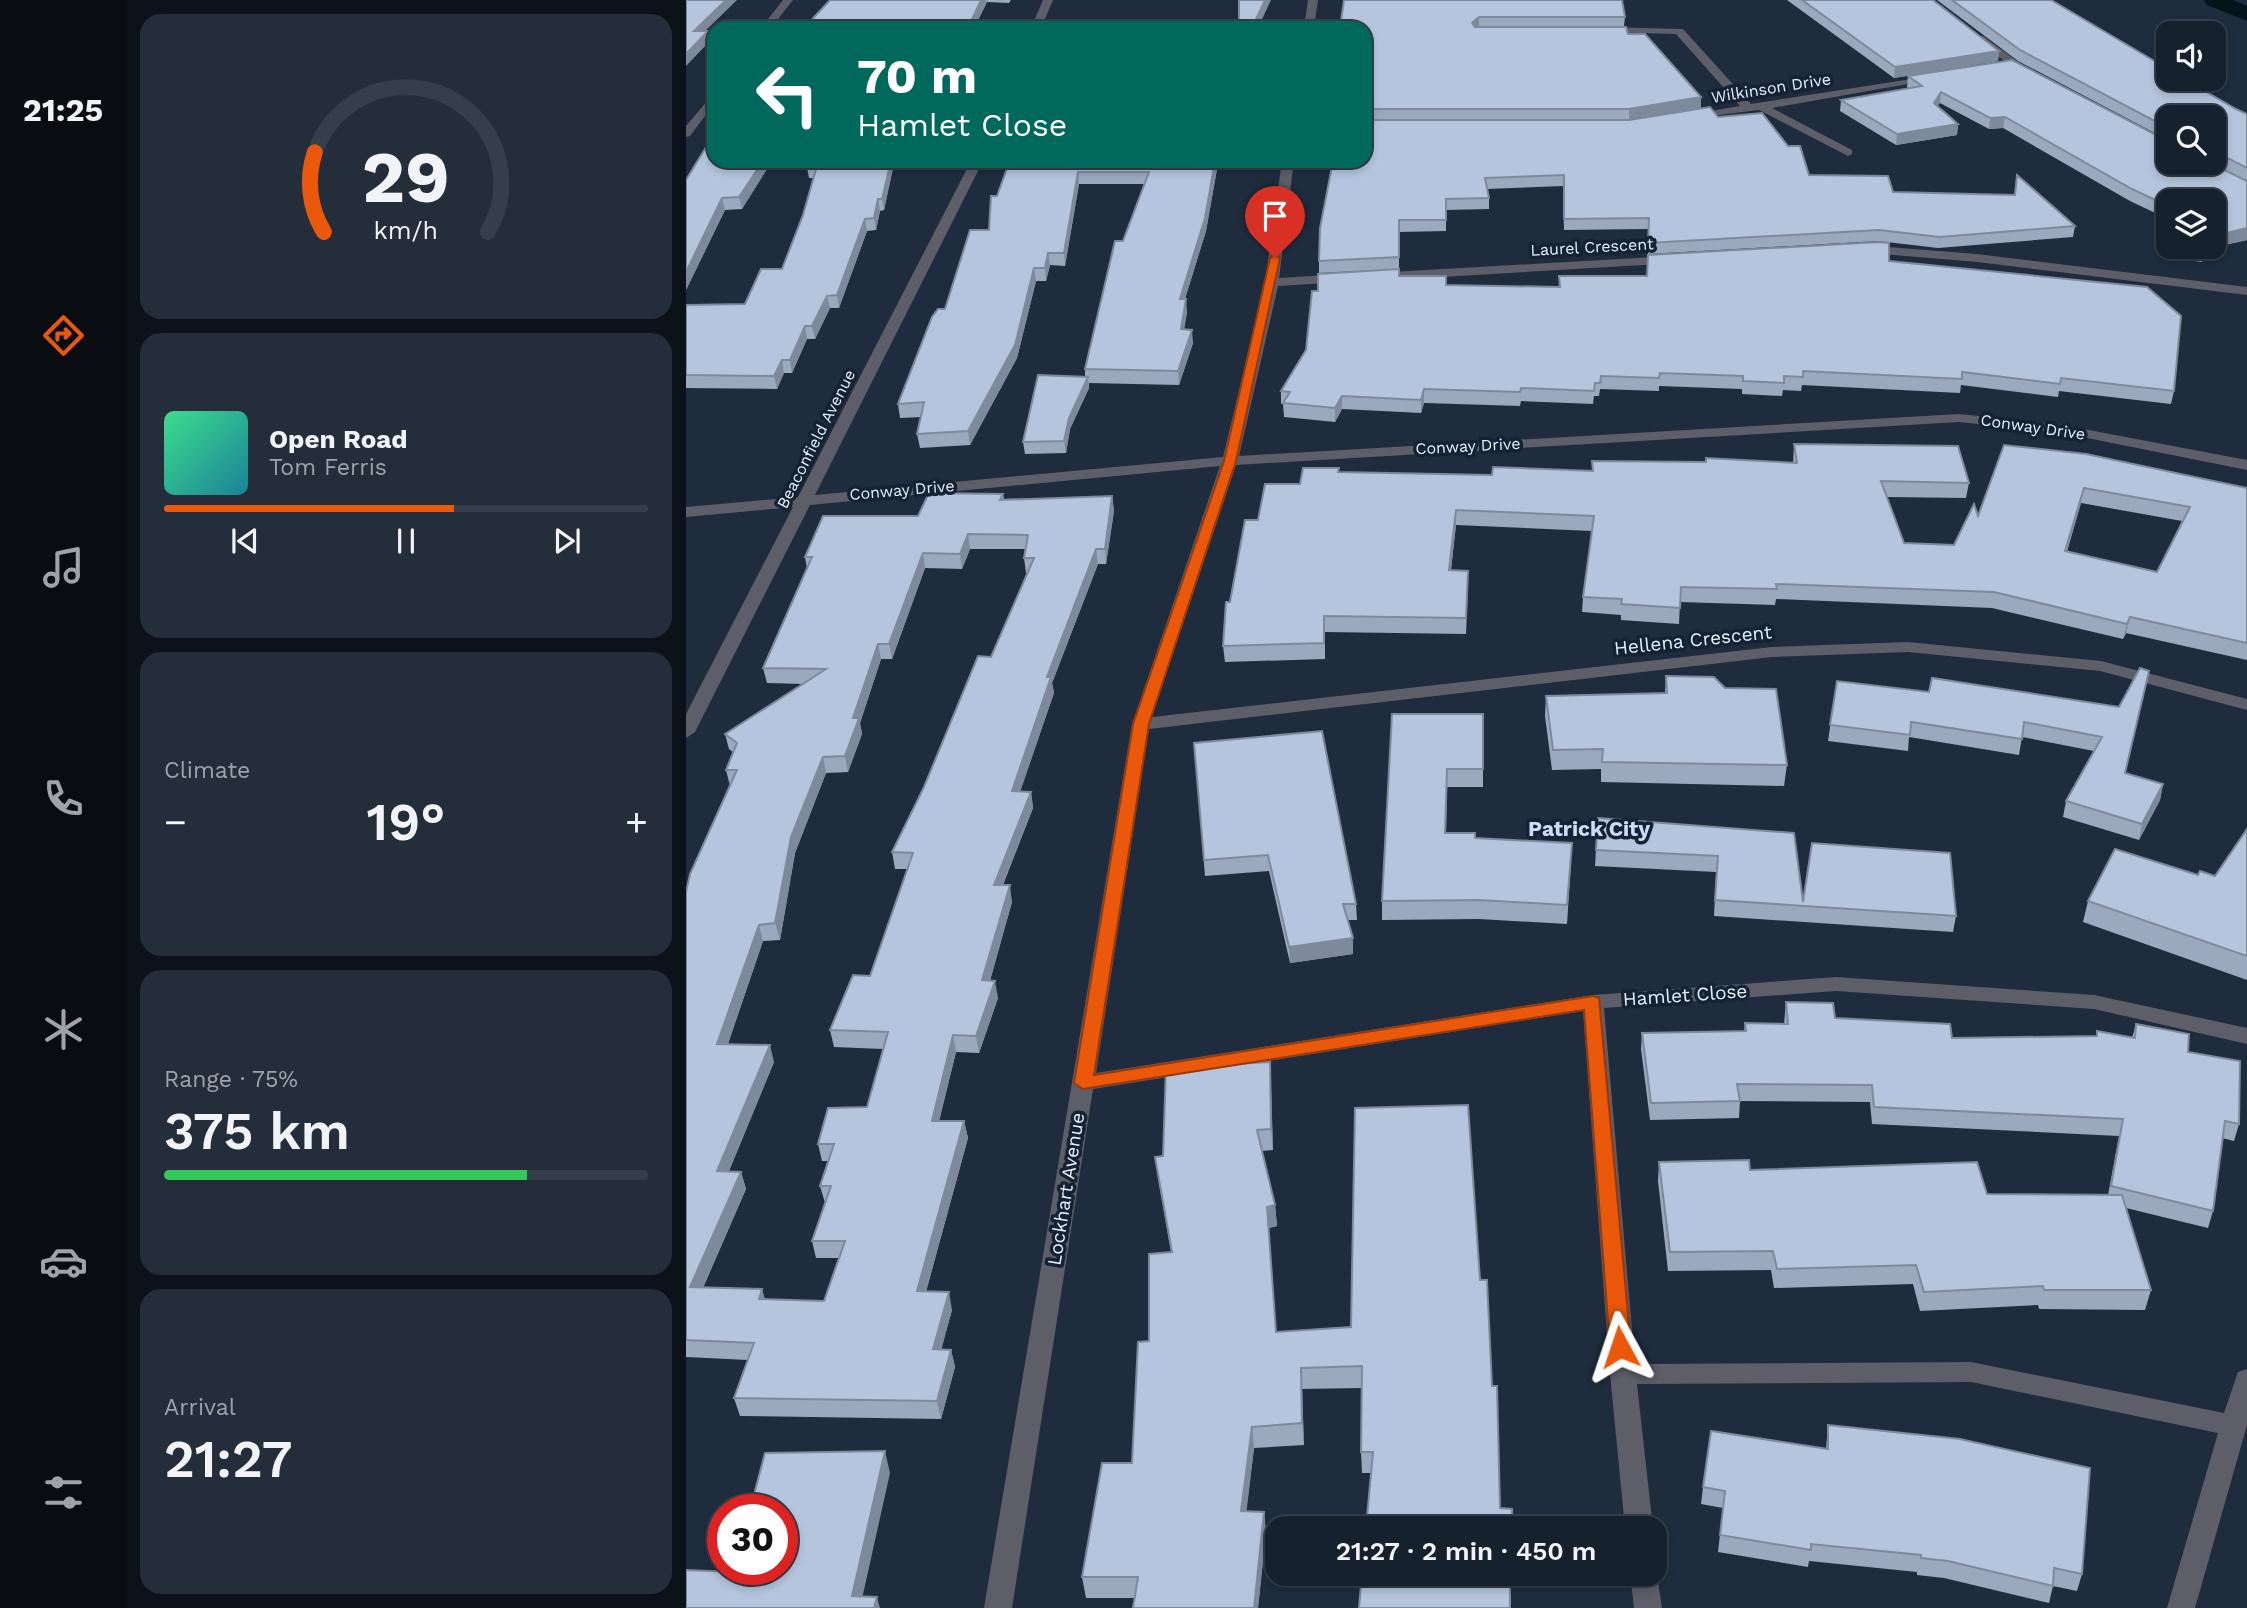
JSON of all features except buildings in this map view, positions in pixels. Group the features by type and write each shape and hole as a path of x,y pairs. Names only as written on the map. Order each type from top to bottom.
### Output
{"street":[{"path":"772,21 788,0"},
{"path":"1039,21 1048,0"},
{"path":"1310,21 1313,0"},
{"path":"1592,30 1679,31 1754,107 1848,152"},
{"path":"1968,30 2013,65 2036,78"},
{"path":"1999,67 2013,65"},
{"name":"Wilkinson Drive","path":"1680,118 1945,76"},
{"path":"686,134 707,106"},
{"name":"Beaconfield Avenue","path":"686,732 972,168"},
{"name":"Lockhart Avenue","path":"998,1608 1141,724 1230,461 1272,282 1287,168"},
{"path":"1851,250 1878,248 1966,256 2247,291"},
{"name":"Laurel Crescent","path":"1272,282 1688,260"},
{"name":"Conway Drive","path":"686,512 1230,461 1959,418 2057,428 2247,465"},
{"name":"Hellena Crescent","path":"1141,724 1772,652 1908,647 2101,666 2247,705"},
{"name":"Hamlet Close","path":"1083,1083 1593,1002 1836,984 2094,1002 2247,1036"},
{"path":"1593,1002 1623,1374 1638,1516"},
{"path":"1623,1374 1971,1372 2232,1425"},
{"path":"2181,1608 2247,1379"},
{"path":"1645,1586 1648,1608"}],"waterway":[{"path":"2215,0 2247,14"}],"district":[{"name":"Patrick City","path":"1589,828"}],"route":[{"path":"1275,258 1272,282 1230,461 1141,724 1083,1083 1381,1038 1593,1002 1620,1347"}]}
